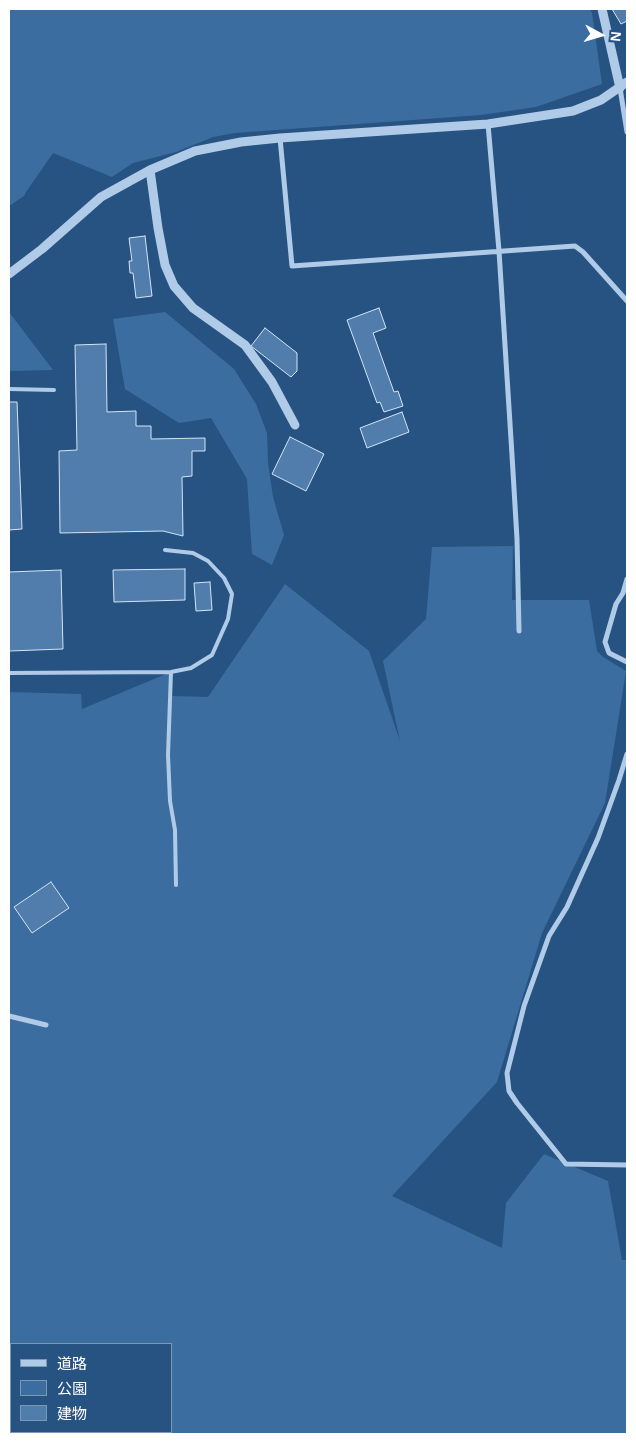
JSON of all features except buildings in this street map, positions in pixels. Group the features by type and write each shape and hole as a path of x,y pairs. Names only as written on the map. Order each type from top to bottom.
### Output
{"street":[{"path":"602,9 624,85 627,132"},
{"path":"9,274 101,198 150,170 195,151 241,142 488,124 573,111 602,100 624,85"},
{"path":"488,124 499,251 517,539 519,631"},
{"path":"280,138 292,266 575,246 583,252 627,301"},
{"path":"150,170 165,265 174,286 193,308 245,345 272,382 295,425"},
{"path":"627,579 623,593 616,604 605,642 609,653 627,662"},
{"path":"627,754 598,838 567,907 549,936 524,1006 507,1073 509,1091 517,1104 566,1164 627,1165"},
{"path":"9,1016 46,1025"}],"lane":[{"path":"9,390 54,390"},
{"path":"9,673 171,672 191,668 212,655 228,619 232,594 224,578 208,561 193,554 165,550"},
{"path":"171,672 168,755 170,801 175,830 176,885"}],"green space":[{"path":"9,9 590,9 602,84 536,107 481,115 235,133 213,137 176,152 133,163 112,177 53,153 24,196 9,206"},
{"path":"9,312 53,370 9,371"},
{"path":"165,312 234,369 256,404 267,433 268,463 273,497 284,535 272,565 252,554 247,479 211,418 179,423 125,389 113,319"},
{"path":"513,546 512,600 589,600 597,651 603,657 626,671 605,803 542,933 497,1082 392,1196 502,1248 506,1203 544,1154 608,1181 622,1260 627,1260 627,1434 9,1434 9,692 81,694 82,709 171,672 172,696 208,697 285,584 369,651 400,741 383,661 426,619 432,547"}]}
